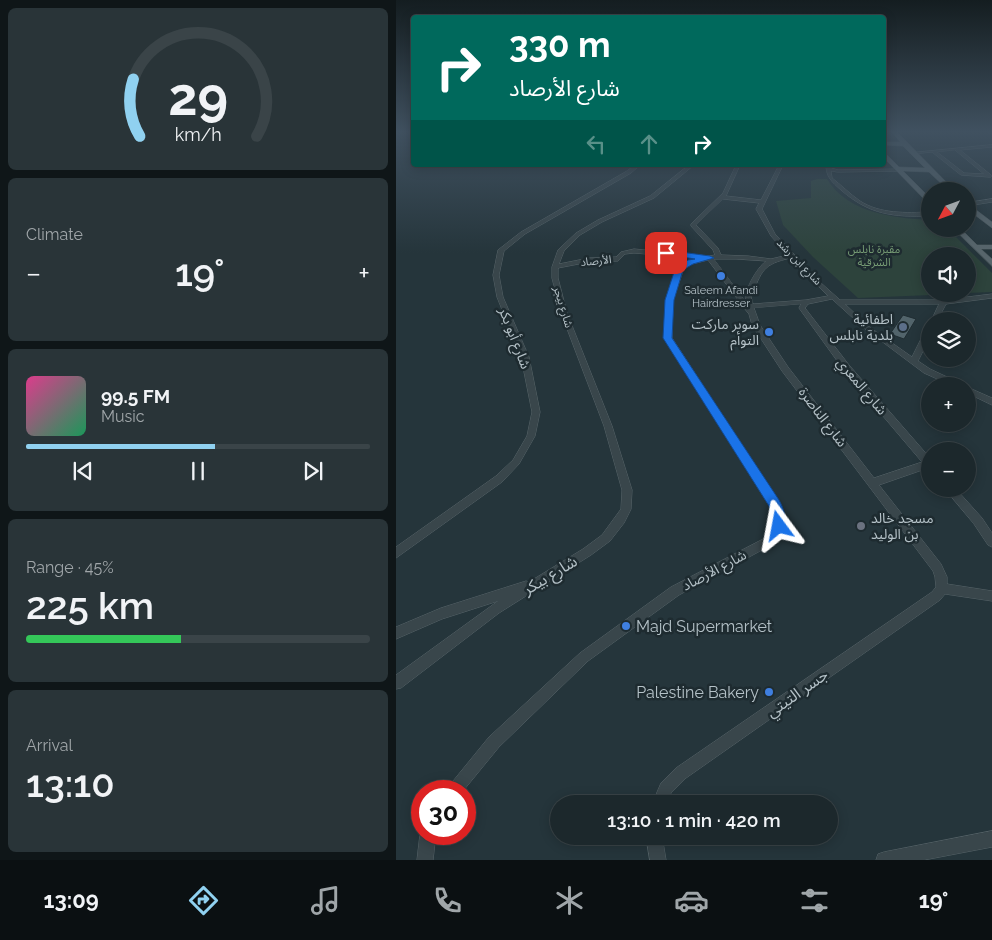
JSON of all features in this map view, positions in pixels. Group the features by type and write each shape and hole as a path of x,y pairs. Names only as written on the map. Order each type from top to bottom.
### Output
{"main road":[{"path":"900,172 921,193"},
{"path":"931,172 942,182"},
{"path":"976,213 992,226"},
{"path":"966,238 992,264"},
{"path":"977,249 992,249"}],"street":[{"name":"شارع أبو بكر","path":"396,553 499,480 516,462 532,436 536,412 525,356 500,298 496,275 501,250 523,233 629,172"},
{"name":"شارع بيجر","path":"608,426 564,313 555,278 555,267 561,250 578,234 600,221 652,196 683,172"},
{"path":"734,172 722,197 693,225 716,249 715,258 754,319"},
{"path":"722,197 762,202 777,172"},
{"path":"829,172 830,178 865,206 898,214 921,214"},
{"path":"960,172 991,177"},
{"path":"976,204 989,201 992,205"},
{"name":"شارع ابن رشد","path":"762,202 759,209 773,235 836,300 866,327 927,370 941,377"},
{"name":"الأرصاد","path":"555,267 589,260 618,258 623,253 634,250 715,258"},
{"name":"شارع الأرصاد","path":"463,780 494,742 584,656 676,591 763,545 776,531 779,520 774,504 668,338 670,300 679,269 691,262 715,258 744,256 769,260"},
{"path":"769,260 792,256"},
{"name":"شارع الناصرة","path":"769,260 759,271 748,297 756,326 785,369 937,568 941,577 942,588"},
{"path":"976,298 992,296"},
{"path":"750,306 836,300 921,302"},
{"name":"شارع المعري","path":"806,302 802,306 803,310 846,367 921,456"},
{"path":"938,312 943,302"},
{"path":"914,361 921,347"},
{"path":"976,394 992,402"},
{"name":"شارع بيكر","path":"396,684 472,625 572,562 606,538 626,509 627,490 608,426"},
{"path":"872,483 921,468"},
{"path":"957,497 992,542"},
{"path":"396,633 441,614 540,581"},
{"path":"942,588 992,596"},
{"name":"جسر التيتي","path":"663,795 666,788 682,773 936,596 942,588"},
{"path":"884,860 992,839"},
{"path":"425,860 427,845"},
{"path":"656,845 658,860"}],"green space":[{"name":"مقبرة نابلس الشرقية","path":"827,179 847,199 873,212 901,218 921,219 921,238 957,238 966,247 921,247 921,295 858,298 813,257 783,225 776,201 811,198 811,181"},
{"name":"مقبرة نابلس الشرقية","path":"976,257 992,273 992,292 976,293"}],"building":[{"name":"اطفائية بلدية نابلس","path":"903,315 916,319 904,339 890,334"}],"place":[{"name":"Saleem Afandi Hairdresser","path":"721,276"},
{"name":"اطفائية بلدية نابلس","path":"903,327"},
{"name":"سوبر ماركت التوأم","path":"769,332"},
{"name":"مسجد خالد بن الوليد","path":"861,526"},
{"name":"Majd Supermarket","path":"626,626"},
{"name":"Palestine Bakery","path":"769,692"}],"route":[{"path":"666,253 710,258 691,262 679,269 670,300 668,338 777,508 779,526"}]}
